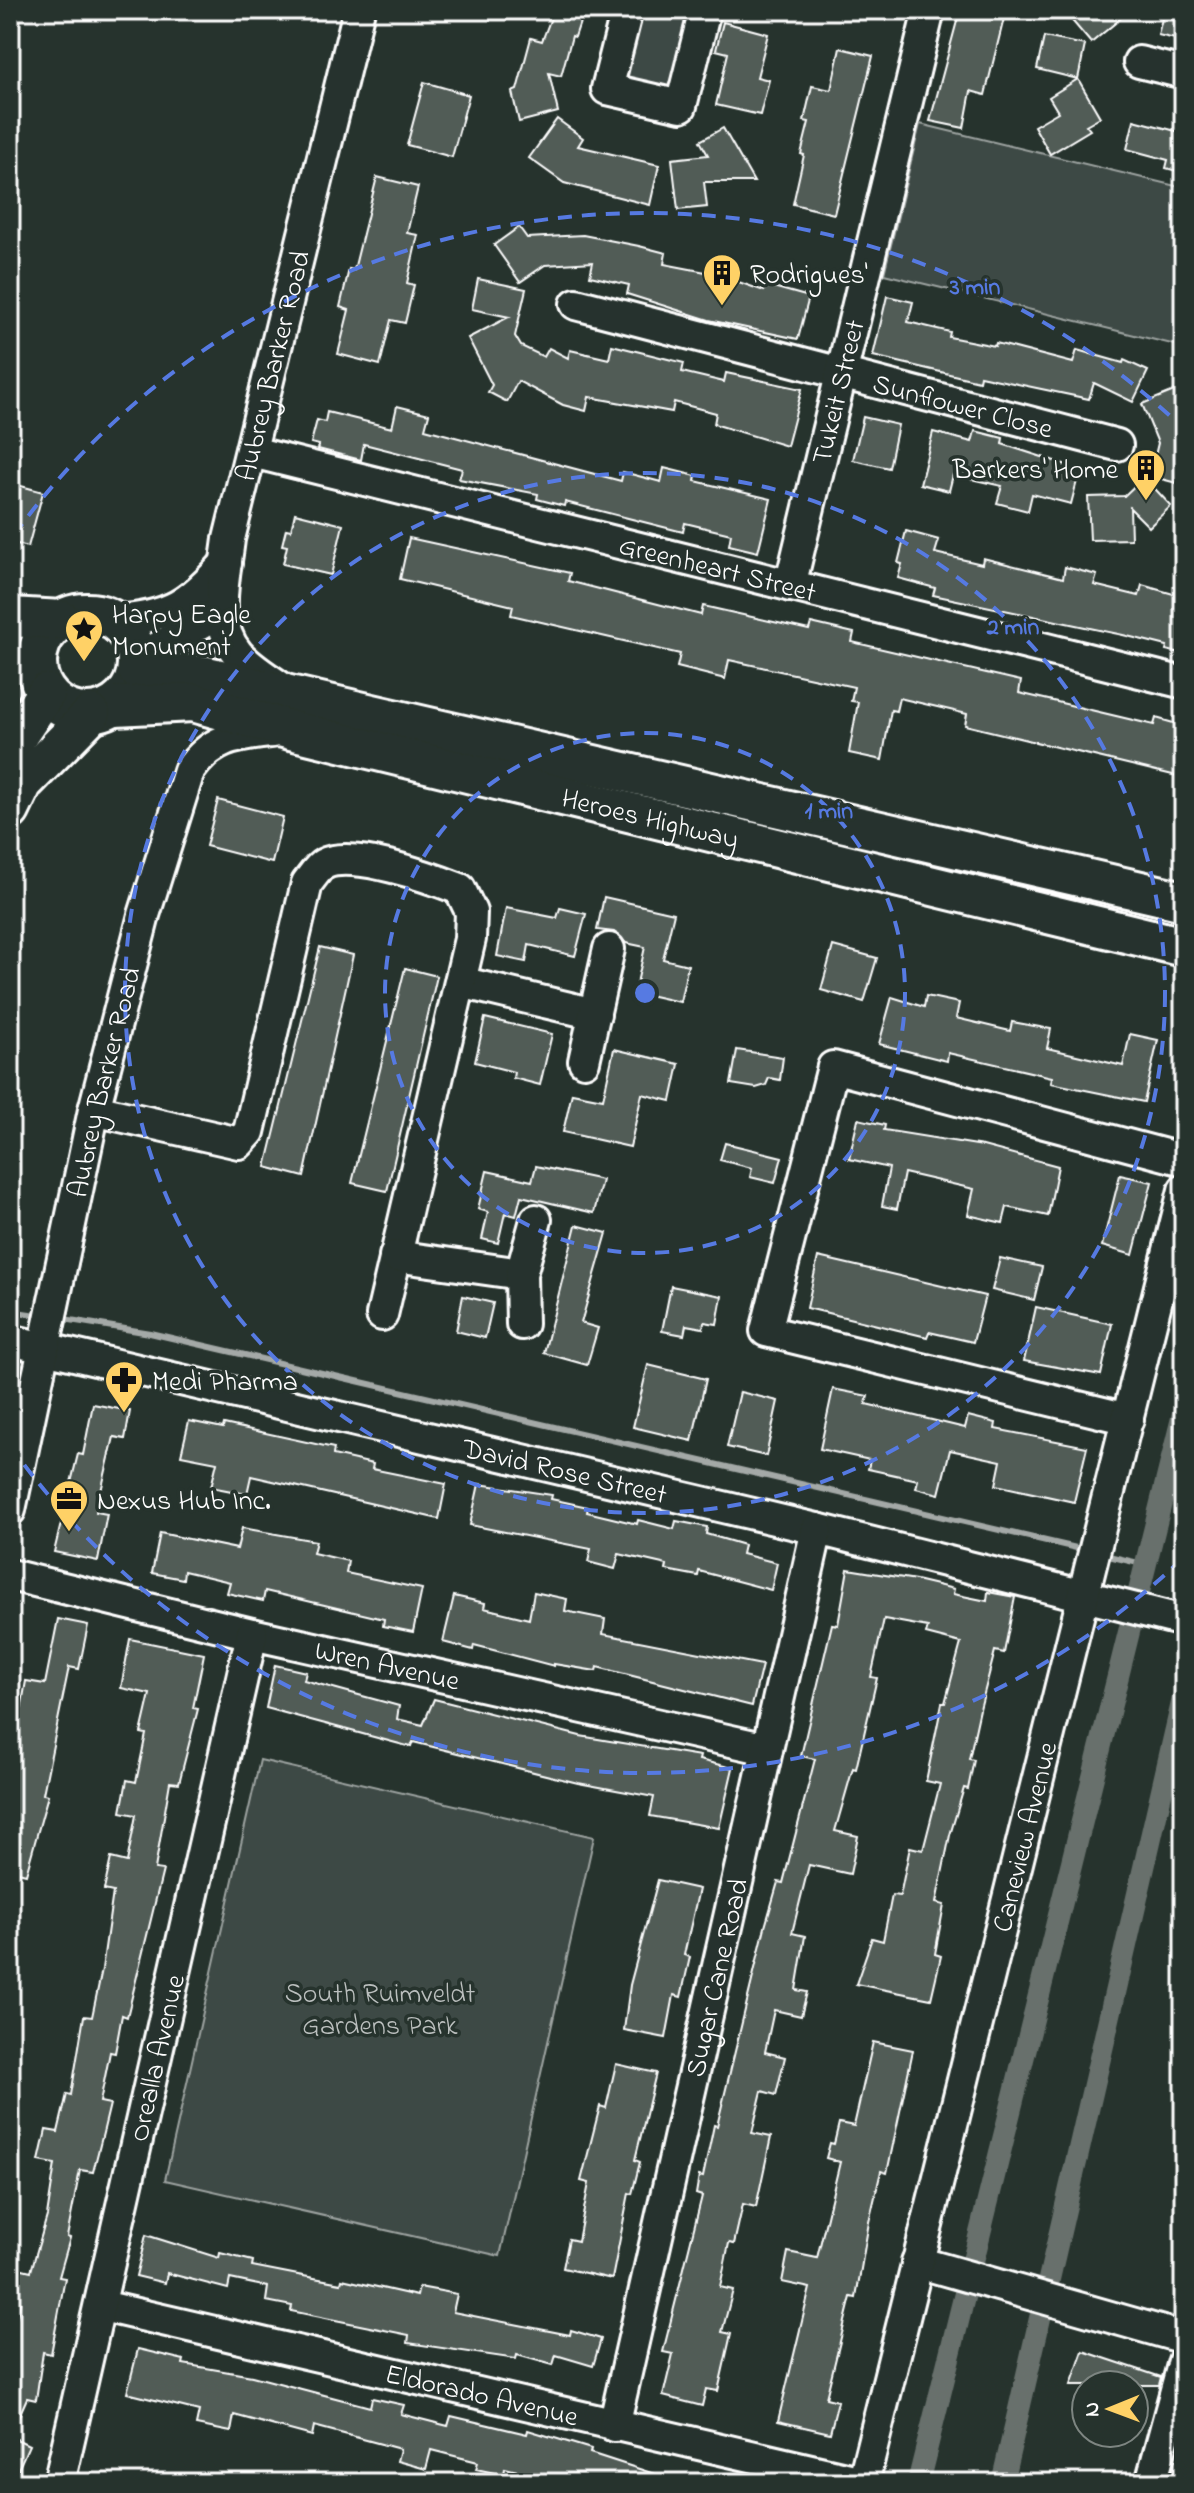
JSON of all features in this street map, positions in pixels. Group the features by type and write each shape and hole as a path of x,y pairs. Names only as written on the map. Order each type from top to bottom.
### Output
{"main road":[{"path":"10,617 62,620 88,613 115,621 134,644 138,665 126,696 103,710 23,783 10,810"},
{"path":"10,747 39,646 48,631 62,620"},
{"name":"Heroes Highway","path":"138,665 207,676 290,713 1184,947"},
{"path":"31,671 58,705 74,713 103,710"},
{"name":"Heroes Highway","path":"103,710 193,702 290,713 1184,901"}],"street":[{"name":"Aubrey Barker Road","path":"10,1510 94,1110 144,915 189,771 203,750 290,713 238,655 228,639 222,611 226,563 359,10"},
{"path":"627,10 607,89 681,106 705,10"},
{"name":"Tukeit Street","path":"790,586 929,10"},
{"path":"1139,62 1184,73"},
{"name":"Sunflower Close","path":"576,304 1117,445"},
{"name":"Greenheart Street","path":"252,452 1184,683"},
{"path":"115,621 153,618 179,607 197,596 226,563"},
{"path":"138,665 222,611"},
{"path":"94,1110 239,1143 249,1132 307,883 324,864 349,859 436,880 460,889 471,912 470,939 382,1315"},
{"path":"584,1061 609,949"},
{"path":"460,982 595,1014"},
{"path":"1128,1419 766,1331 833,1067 1184,1160"},
{"name":"Caneview Avenue","path":"863,2483 1088,1594 1184,1190"},
{"path":"522,1324 521,1274 536,1220"},
{"path":"395,1256 521,1274"},
{"name":"David Rose Street","path":"10,1340 817,1529 1088,1594 1184,1621"},
{"name":"Sugar Cane Road","path":"614,2426 817,1529"},
{"name":"Wren Avenue","path":"10,1575 252,1634 767,1749"},
{"name":"Orealla Avenue","path":"59,2483 102,2306 252,1634"},
{"path":"917,2262 1184,2338"},
{"name":"Eldorado Avenue","path":"102,2306 863,2483"},
{"path":"1151,2483 1184,2361"}],"green space":[{"path":"634,10 695,10 675,95 617,82"},
{"path":"920,124 1184,188 1184,347 884,274"},
{"name":"South Ruimveldt Gardens Park","path":"260,1760 594,1837 500,2256 165,2180"}],"building":[{"path":"554,10 584,10 575,37 572,36 561,76 549,73 558,112 519,122 512,92 517,90 531,38 542,41"},
{"path":"960,10 1006,10 985,95 971,91 964,128 930,121"},
{"path":"1063,10 1131,10 1091,43"},
{"path":"1164,10 1184,10 1184,41 1158,35"},
{"path":"723,22 768,34 757,77 769,80 760,115 716,105 728,53 716,50"},
{"path":"1044,37 1085,45 1078,79 1037,69"},
{"path":"840,48 873,56 834,214 793,204 804,155 801,154 809,122 804,121 812,86 831,90"},
{"path":"1078,79 1100,117 1086,125 1090,130 1050,154 1034,126 1058,112 1049,97"},
{"path":"424,82 469,95 452,157 407,145"},
{"path":"557,119 583,138 578,146 659,165 650,205 564,183 529,158"},
{"path":"1134,120 1176,131 1179,121 1184,121 1184,173 1166,168 1168,160 1127,149"},
{"path":"723,128 754,182 704,182 707,207 678,210 672,159 708,155 700,141"},
{"path":"377,177 418,187 407,233 418,235 407,283 414,285 405,323 391,320 380,365 338,354 349,310 340,307 349,269 354,270"},
{"path":"519,227 527,238 583,235 639,246 666,253 664,264 716,274 764,291 766,285 809,297 798,339 709,320 627,294 629,285 590,276 593,262 545,265 520,282 494,245"},
{"path":"478,279 526,289 515,336 521,346 544,357 549,348 568,358 570,350 609,359 612,345 684,363 682,372 724,382 726,373 802,389 787,446 714,424 716,413 674,402 672,412 589,397 586,411 563,405 518,381 507,402 488,392 492,385 468,338 509,317 472,309"},
{"path":"887,296 913,302 908,322 950,332 949,337 995,346 996,343 1073,363 1077,350 1123,363 1124,360 1148,371 1133,402 1094,383 1089,399 980,376 979,381 873,356"},
{"path":"1184,387 1184,485 1150,476 1158,443 1142,404"},
{"path":"397,406 429,414 425,429 621,481 623,472 661,482 664,468 696,476 695,481 771,499 758,552 729,545 731,534 685,523 683,532 565,502 564,506 537,499 538,494 459,479 462,469 364,444 361,460 318,449 319,445 311,443 317,420 325,422 327,412 392,428"},
{"path":"863,417 898,425 889,468 853,460"},
{"path":"975,431 1003,438 1002,444 1070,466 1068,474 1078,477 1071,504 1032,494 1028,511 997,503 1002,486 953,475 949,491 920,484 933,432 972,442"},
{"path":"1144,477 1171,506 1149,527 1130,508 1131,539 1090,540 1088,497 1124,496"},
{"path":"10,483 43,492 28,547 10,542"},
{"path":"295,513 343,525 331,575 283,564 287,546 282,545 286,529 291,530"},
{"path":"906,531 939,540 935,553 982,564 983,558 1063,578 1065,567 1097,575 1094,585 1139,596 1142,585 1184,597 1184,654 1166,650 1167,646 1123,635 933,595 935,588 898,578 902,564 898,563"},
{"path":"409,538 570,573 568,581 701,615 703,606 809,630 811,623 854,633 852,642 1021,681 1019,693 1154,725 1156,718 1184,726 1184,752 1177,776 965,725 967,714 899,698 896,711 891,710 882,760 849,753 858,702 851,701 854,687 729,660 725,679 677,667 680,654 511,615 513,606 400,579"},
{"path":"218,800 283,817 272,863 206,846"},
{"path":"604,897 674,913 663,959 688,965 680,1002 635,992 645,947 626,943 614,932 597,930"},
{"path":"506,908 557,918 560,908 586,914 575,956 529,945 526,962 497,956"},
{"path":"833,946 877,958 864,1002 821,990"},
{"path":"320,947 353,955 304,1177 266,1167"},
{"path":"405,968 437,976 387,1191 352,1183"},
{"path":"926,996 959,1003 956,1018 1010,1031 1012,1022 1051,1029 1047,1048 1123,1066 1130,1034 1158,1040 1144,1102 1051,1083 1052,1077 948,1053 947,1061 879,1044 892,997 924,1007"},
{"path":"485,1018 552,1034 540,1085 513,1078 514,1072 475,1062"},
{"path":"614,1049 679,1064 671,1101 642,1094 630,1147 563,1132 572,1093 603,1099"},
{"path":"737,1050 783,1057 780,1080 769,1078 766,1085 756,1088 731,1084"},
{"path":"858,1119 885,1125 884,1130 983,1146 1058,1166 1048,1216 1007,1207 1003,1223 968,1215 974,1189 904,1173 897,1209 882,1206 889,1168 849,1159"},
{"path":"725,1143 782,1157 775,1183 750,1177 752,1168 720,1160"},
{"path":"536,1166 602,1180 594,1213 521,1196 516,1216 505,1213 498,1243 482,1239 488,1212 478,1209 487,1171 532,1181"},
{"path":"1120,1175 1152,1182 1133,1255 1102,1246"},
{"path":"576,1225 607,1233 581,1323 598,1328 587,1365 544,1353"},
{"path":"818,1257 985,1296 973,1342 929,1332 927,1337 807,1308"},
{"path":"1000,1258 1042,1267 1034,1300 992,1290"},
{"path":"671,1286 722,1296 717,1324 704,1322 703,1328 686,1325 684,1335 662,1331"},
{"path":"463,1296 493,1303 485,1338 456,1331"},
{"path":"1036,1307 1112,1324 1101,1375 1024,1361"},
{"path":"648,1365 706,1379 692,1441 633,1427"},
{"path":"833,1389 868,1396 866,1404 965,1428 968,1416 996,1423 995,1429 1087,1447 1074,1502 996,1485 1001,1461 950,1450 939,1494 916,1488 918,1480 868,1469 870,1460 820,1449"},
{"path":"740,1392 778,1401 766,1456 727,1447"},
{"path":"93,1404 130,1411 125,1439 114,1437 96,1512 107,1514 98,1561 54,1552 78,1454 83,1455"},
{"path":"189,1421 223,1428 224,1424 334,1448 333,1455 373,1464 372,1469 446,1484 439,1519 251,1476 247,1494 211,1487 217,1462 181,1455"},
{"path":"479,1484 552,1495 551,1499 588,1507 587,1512 637,1524 638,1520 674,1529 676,1521 707,1527 706,1534 744,1545 742,1554 777,1563 771,1590 699,1571 698,1576 666,1570 667,1565 619,1554 615,1569 588,1562 591,1549 470,1525"},
{"path":"242,1528 316,1541 313,1553 348,1561 346,1573 422,1589 413,1632 383,1626 384,1619 265,1591 263,1601 227,1593 230,1582 184,1571 183,1579 152,1573 160,1533 237,1549"},
{"path":"848,1569 916,1580 954,1589 953,1594 987,1601 988,1592 1015,1597 1004,1653 995,1651 980,1709 969,1759 974,1760 968,1789 964,1788 950,1835 936,1903 944,1905 935,1954 941,1956 931,1999 856,1984 872,1938 883,1941 892,1895 900,1896 910,1847 923,1850 940,1784 926,1781 942,1703 945,1703 961,1643 926,1634 928,1627 884,1619 871,1677 877,1678 856,1769 853,1768 835,1831 858,1836 850,1874 809,1865 792,1933 805,1936 796,1990 807,1992 801,2016 774,2010 765,2052 785,2057 776,2095 762,2091 752,2133 771,2137 756,2207 743,2204 734,2244 729,2243 720,2287 733,2290 722,2332 731,2334 718,2391 706,2389 702,2406 663,2396 673,2354 663,2352 702,2196 696,2194 699,2176 703,2177 765,1927 778,1882 783,1883 815,1759 801,1756 832,1624 838,1625"},
{"path":"534,1592 567,1599 565,1611 605,1619 603,1634 762,1665 752,1706 597,1667 596,1671 554,1666 474,1645 473,1650 443,1642 454,1596 485,1603 484,1608 529,1619"},
{"path":"58,1619 88,1625 79,1669 69,1667 43,1794 48,1795 26,1874 10,1870 10,1731 17,1732 26,1681 45,1684"},
{"path":"130,1639 204,1654 193,1708 198,1709 179,1783 170,1782 155,1869 163,1870 127,2017 122,2015 115,2053 110,2052 100,2102 110,2104 103,2133 93,2172 80,2170 67,2237 70,2238 59,2277 65,2278 51,2354 43,2352 36,2400 27,2398 10,2436 10,2345 20,2303 10,2301 10,2266 31,2271 47,2216 55,2164 39,2161 46,2130 58,2132 67,2094 71,2095 84,2016 92,2017 102,1969 113,1892 104,1890 111,1858 127,1862 136,1815 121,1812 127,1780 136,1782 146,1734 141,1733 150,1694 121,1688"},
{"path":"275,1665 306,1672 304,1680 399,1706 397,1719 423,1725 434,1699 580,1736 700,1756 699,1760 733,1768 719,1828 650,1816 654,1797 578,1783 413,1742 411,1747 266,1708"},
{"path":"658,1880 699,1889 684,1955 690,1957 681,1997 674,1995 666,2038 624,2030 630,1985"},
{"path":"873,2042 913,2050 887,2173 881,2171 869,2222 856,2298 851,2297 826,2398 838,2401 830,2433 778,2421 810,2288 782,2282 788,2252 817,2258 840,2162 826,2158 830,2143 834,2144 839,2123 854,2126"},
{"path":"616,2064 656,2073 635,2160 640,2162 632,2194 629,2193 612,2279 563,2268 569,2239 578,2241 589,2183 581,2181 600,2106 606,2108"},
{"path":"146,2235 219,2258 220,2253 253,2261 252,2266 298,2275 341,2283 342,2279 417,2296 419,2287 457,2294 453,2312 570,2335 571,2330 601,2339 593,2366 556,2355 553,2365 517,2355 516,2359 408,2343 409,2335 291,2311 292,2306 266,2301 268,2287 230,2279 228,2289 167,2273 165,2283 136,2276"},
{"path":"138,2349 184,2360 183,2364 252,2376 370,2407 372,2398 404,2405 401,2414 448,2426 451,2416 527,2434 528,2430 591,2449 590,2453 670,2479 670,2483 599,2483 583,2478 581,2483 568,2483 505,2468 504,2475 476,2469 478,2462 431,2450 426,2469 397,2461 400,2449 314,2426 312,2436 234,2415 231,2432 196,2425 199,2411 127,2393"},
{"path":"1083,2351 1137,2369 1077,2369"},
{"path":"1150,2373 1161,2377 1159,2385 1150,2385"},
{"path":"10,2436 29,2445 12,2483 10,2483"}],"waterway":[{"path":"10,1311 43,1316"},
{"path":"58,1318 150,1333 1085,1550"},
{"path":"918,2483 1184,1410"},
{"path":"1104,1555 1147,1565"},
{"path":"1002,2483 1184,1694"}],"place":[{"name":"Rodrigues'","path":"722,307"},
{"name":"Barkers' Home","path":"1146,502"},
{"name":"Harpy Eagle Monument","path":"84,663"},
{"name":"Medi Pharma","path":"124,1414"},
{"name":"Nexus Hub Inc.","path":"69,1533"}]}
